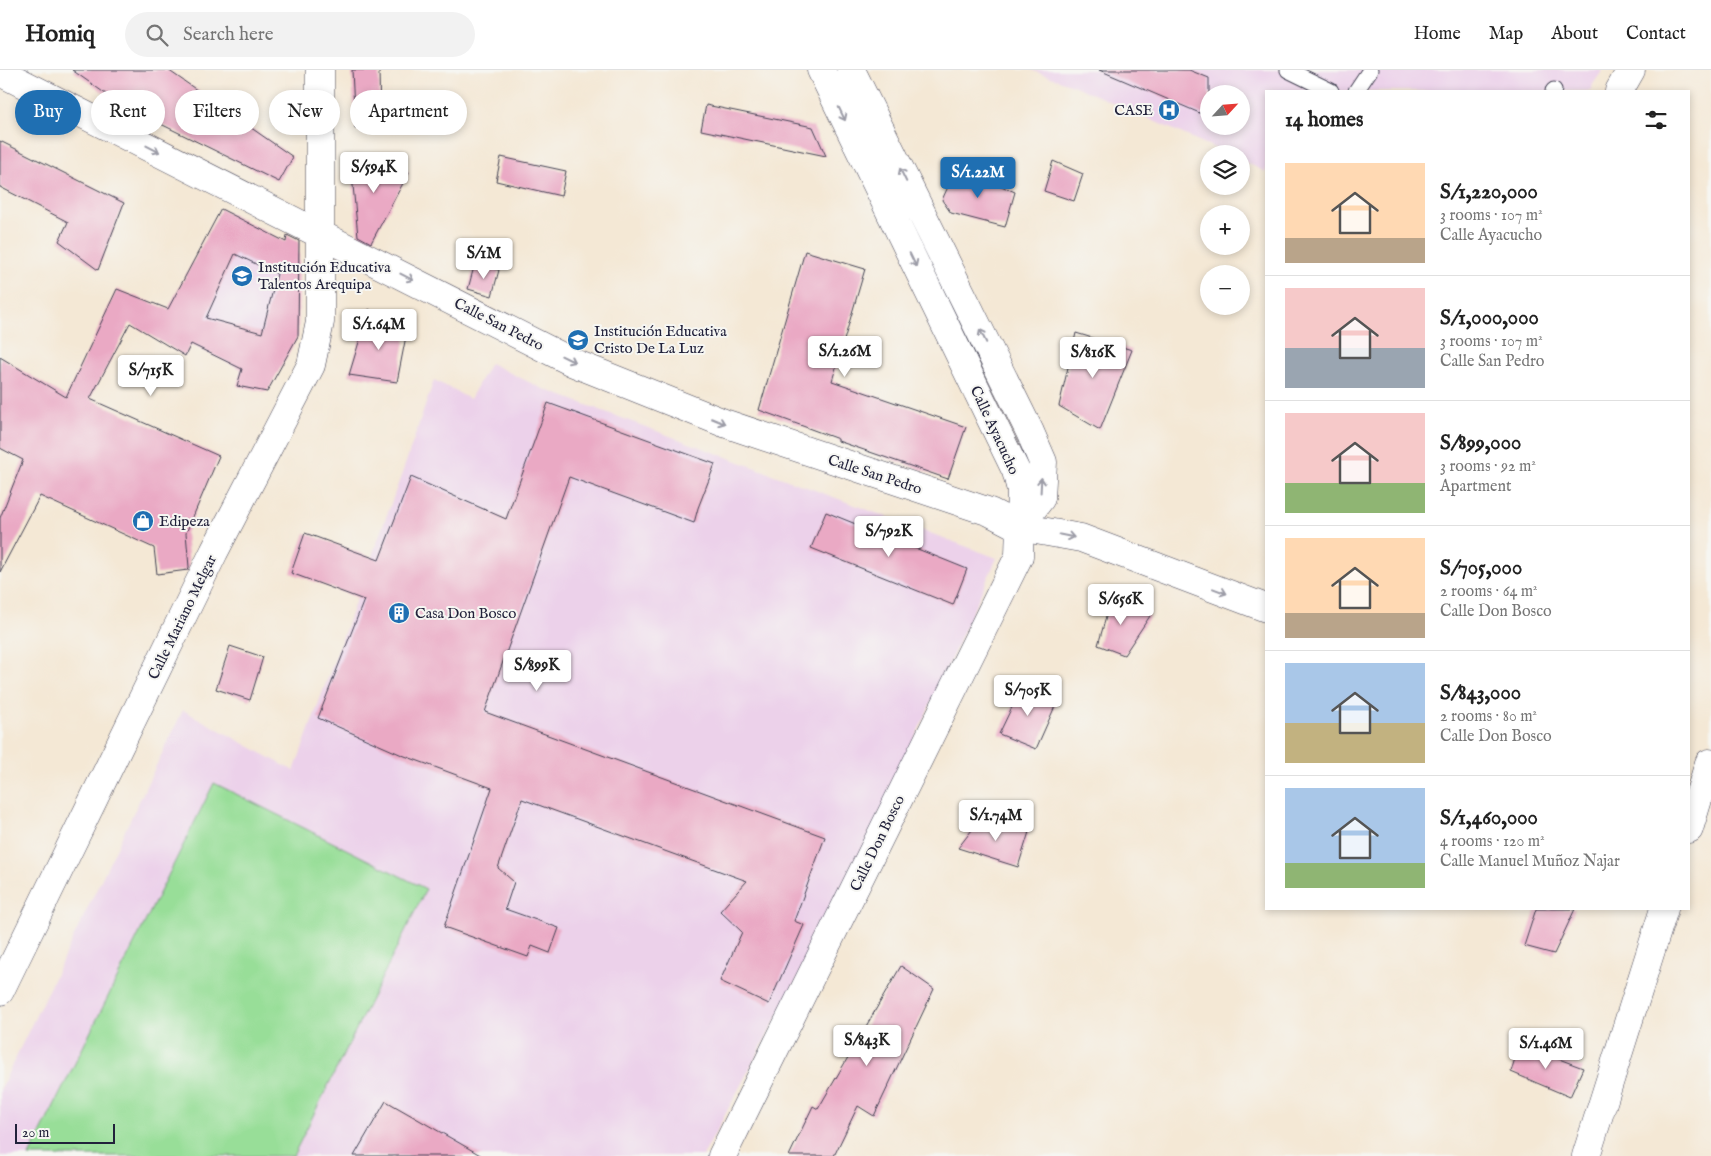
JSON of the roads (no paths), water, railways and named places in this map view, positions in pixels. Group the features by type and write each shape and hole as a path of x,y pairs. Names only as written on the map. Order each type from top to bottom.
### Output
{"street":[{"name":"Calle Mariano Melgar","path":"0,991 214,552 311,365 320,322 320,70"},
{"name":"Calle Ayacucho","path":"821,70 1016,471 1021,490 1019,526"},
{"name":"Calle Ayacucho","path":"851,70 1026,423 1043,462 1041,498 1019,526"},
{"path":"1620,90 1631,70"},
{"name":"Calle San Pedro","path":"0,72 321,233 574,363 724,424 990,512 1019,526 1081,538 1265,608"},
{"name":"Calle Don Bosco","path":"722,1156 1019,556 1019,526"},
{"path":"1690,824 1703,761"},
{"path":"1586,1156 1664,910"}],"lane":[{"path":"1288,70 1329,90"},
{"path":"1357,90 1370,70"}],"place":[{"name":"CASE","path":"1169,110"},
{"name":"Institución Educativa Talentos Arequipa","path":"242,276"},
{"name":"Institución Educativa Cristo De La Luz","path":"578,340"},
{"name":"Edipeza","path":"143,521"},
{"name":"Casa Don Bosco","path":"399,613"}]}
